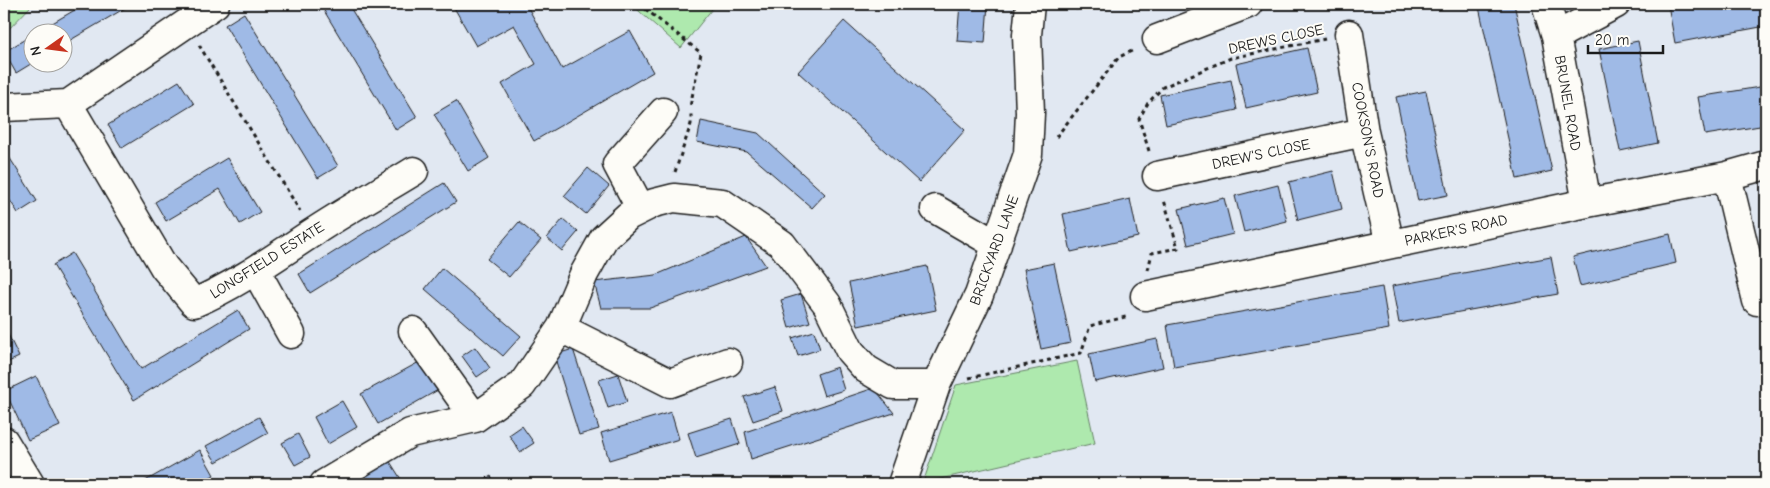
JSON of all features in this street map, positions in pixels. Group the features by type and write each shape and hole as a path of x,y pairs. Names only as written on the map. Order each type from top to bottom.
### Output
{"street":[{"path":"4,107 68,104 215,4"},
{"name":"BRICKYARD LANE","path":"902,484 936,385 978,295 1028,154 1030,113 1028,35 1030,4"},
{"path":"1157,38 1248,4"},
{"name":"BRUNEL ROAD","path":"1546,4 1556,36 1587,203"},
{"path":"1556,36 1616,4"},
{"name":"COOKSON'S ROAD","path":"1349,34 1364,132 1390,244"},
{"name":"LONGFIELD ESTATE","path":"68,104 164,267 194,303 213,295 256,271 313,232 414,171"},
{"path":"641,209 617,164 663,112"},
{"name":"DREW'S CLOSE","path":"1157,176 1364,132"},
{"name":"PARKER'S ROAD","path":"1146,285 1390,244 1727,176 1766,165"},
{"path":"1727,176 1757,301"},
{"path":"324,484 410,433 475,418 522,385 561,328 584,274 604,238 628,216 654,203 674,198 722,202 782,244 827,304 850,351 866,369 893,385 936,385"},
{"path":"935,209 997,245"},
{"path":"256,271 291,334"},
{"path":"561,328 670,382 728,362"},
{"path":"413,331 475,418"},
{"path":"4,442 30,484"}],"path":[{"path":"186,24 313,232"},
{"name":"DREWS CLOSE","path":"1157,176 1139,120 1148,102 1163,87 1231,58 1349,34"},
{"path":"1028,154 1046,151 1119,57 1157,38"},
{"path":"936,385 1081,353 1090,326 1134,315 1131,297 1146,285 1152,253 1178,248 1157,176"}],"green space":[{"path":"4,4 33,4 4,34"},
{"path":"631,4 716,4 681,48"},
{"path":"1077,361 1095,443 923,483 956,385"}],"building":[{"path":"85,4 132,4 72,39 72,22 54,22"},
{"path":"320,4 348,4 417,117 396,130"},
{"path":"452,4 526,4 562,69 630,31 653,72 534,141 502,84 536,64 514,25 476,46"},
{"path":"960,4 988,4 985,43 957,41"},
{"path":"1063,4 1079,4 1077,10"},
{"path":"1492,4 1514,4 1552,171 1517,179 1479,7"},
{"path":"1766,4 1766,26 1675,43 1668,5"},
{"path":"244,13 338,166 318,178 225,25"},
{"path":"844,21 965,130 919,182 798,72"},
{"path":"22,41 22,69 16,73 4,52"},
{"path":"1638,41 1658,143 1620,151 1599,49"},
{"path":"1307,48 1317,92 1246,108 1236,64"},
{"path":"1231,80 1237,110 1166,125 1160,95"},
{"path":"179,81 194,104 122,148 108,125"},
{"path":"1766,86 1766,125 1705,135 1698,97"},
{"path":"1426,91 1448,195 1418,201 1396,97"},
{"path":"456,101 489,158 468,171 434,114"},
{"path":"701,121 758,133 825,194 812,208 747,152 697,142"},
{"path":"4,149 37,201 18,213 4,191"},
{"path":"227,158 260,212 240,224 220,189 166,221 155,202"},
{"path":"588,168 609,186 586,214 564,196"},
{"path":"1333,171 1342,209 1298,220 1289,182"},
{"path":"444,183 456,202 310,293 299,274"},
{"path":"1278,185 1287,221 1244,232 1235,196"},
{"path":"1224,198 1233,234 1188,245 1179,209"},
{"path":"1130,199 1138,237 1071,252 1063,214"},
{"path":"563,219 578,232 562,251 547,238"},
{"path":"519,222 541,240 509,277 487,259"},
{"path":"1670,234 1676,263 1580,286 1573,257"},
{"path":"746,237 766,266 650,308 601,308 594,282 656,275"},
{"path":"72,253 141,369 238,310 249,329 134,400 53,265"},
{"path":"1551,257 1558,294 1399,323 1392,286"},
{"path":"1054,263 1071,343 1041,349 1024,269"},
{"path":"927,266 936,310 858,326 849,283"},
{"path":"442,268 521,336 503,356 425,289"},
{"path":"1382,287 1389,329 1174,367 1167,325"},
{"path":"801,294 810,322 789,328 781,300"},
{"path":"4,326 19,357 4,364"},
{"path":"814,331 820,349 798,356 792,338"},
{"path":"1157,339 1163,367 1095,382 1089,354"},
{"path":"475,347 490,368 477,377 462,356"},
{"path":"573,349 599,429 579,435 554,355"},
{"path":"421,361 438,390 378,424 361,394"},
{"path":"837,367 844,390 824,396 817,374"},
{"path":"618,374 627,402 608,408 599,380"},
{"path":"36,376 60,426 28,440 5,391"},
{"path":"775,387 783,411 753,421 744,397"},
{"path":"874,388 894,413 751,459 745,432"},
{"path":"342,401 357,427 328,444 314,417"},
{"path":"671,412 679,439 609,460 601,433"},
{"path":"259,417 268,433 216,462 206,446"},
{"path":"732,419 740,444 696,458 688,433"},
{"path":"522,426 534,443 520,452 509,435"},
{"path":"298,434 310,457 295,465 282,443"},
{"path":"200,450 214,475 198,484 140,484"},
{"path":"389,460 404,484 364,484 360,478"},
{"path":"491,476 496,484 476,484"}]}
